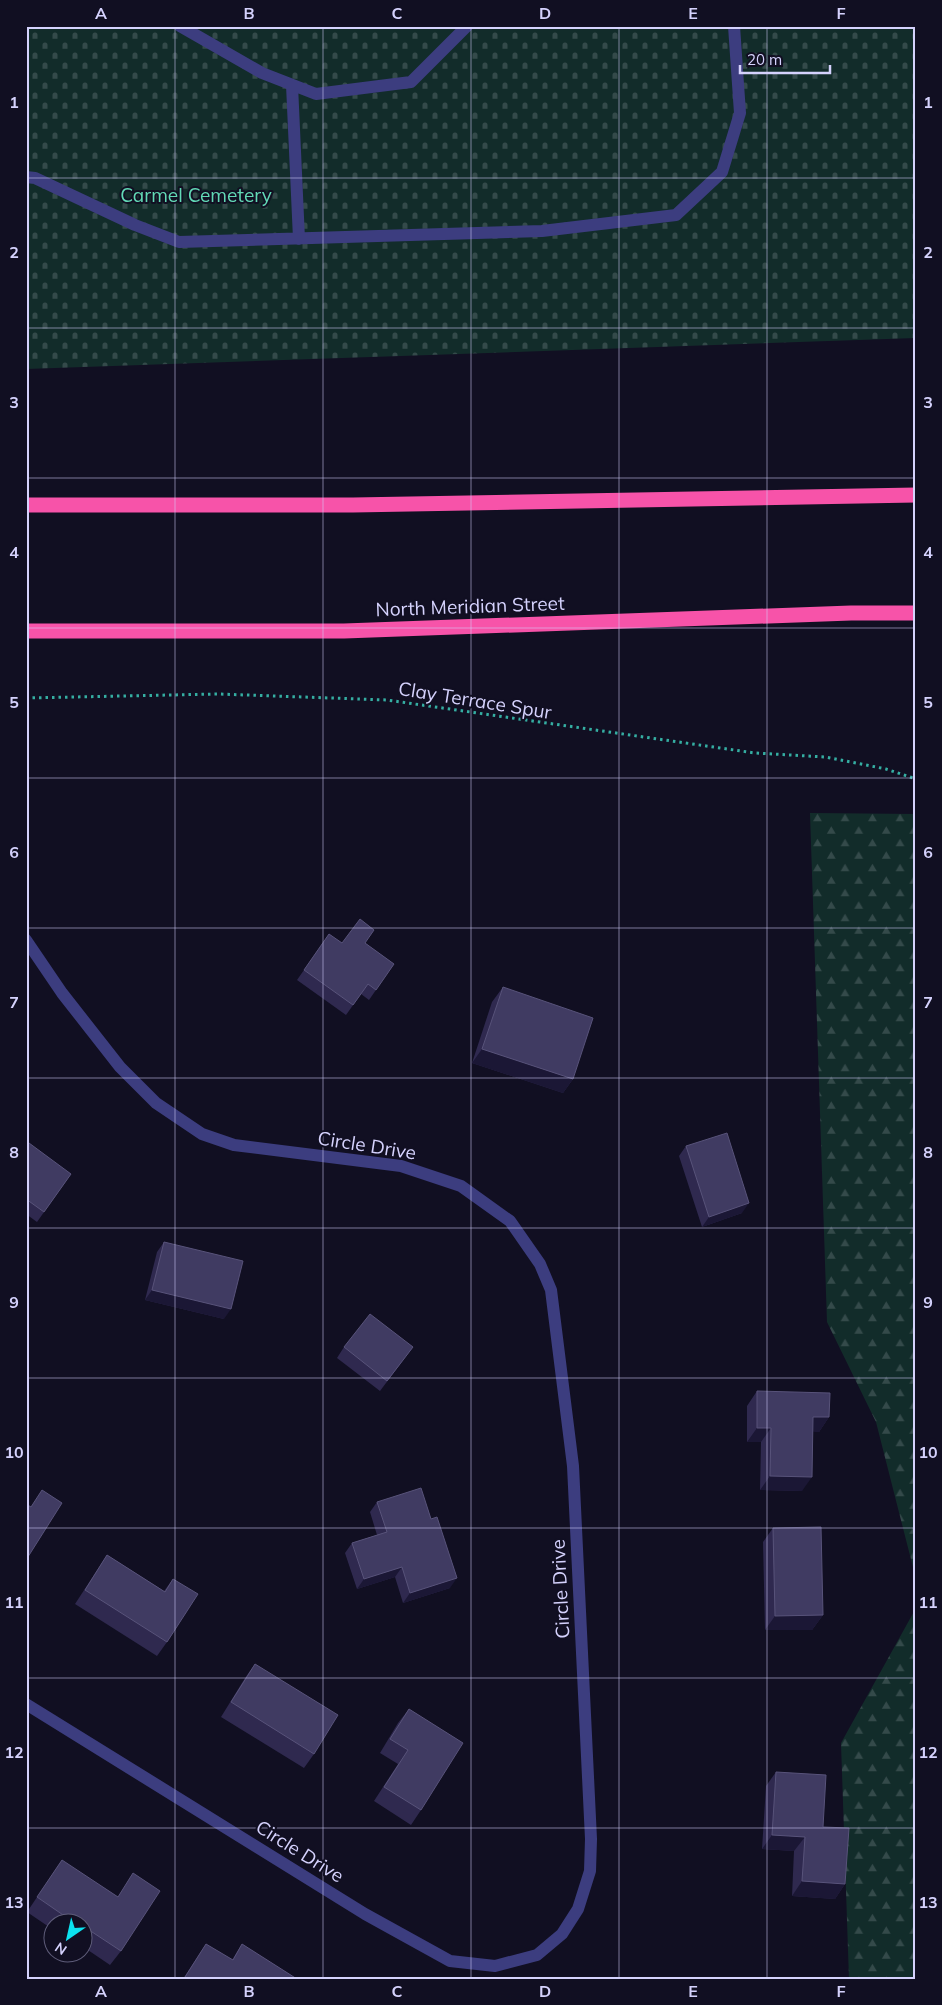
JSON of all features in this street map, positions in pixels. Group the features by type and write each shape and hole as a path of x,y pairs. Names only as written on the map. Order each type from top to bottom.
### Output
{"highway":[{"path":"26,505 353,505 916,495"},
{"name":"North Meridian Street","path":"26,631 344,631 841,613 916,613"}],"street":[{"path":"180,26 262,73 316,94 410,82 467,26"},
{"path":"26,177 35,178 135,226 178,242 542,231 676,215 722,172 740,113 734,26"},
{"path":"292,85 299,239"},
{"name":"Circle Drive","path":"26,940 62,993 120,1067 156,1103 202,1134 234,1145 401,1166 461,1186 510,1221 540,1264 551,1290 573,1466 591,1839 590,1871 578,1909 562,1934 537,1955 495,1966 450,1961 365,1914 26,1704"}],"path":[{"name":"Clay Terrace Spur","path":"26,698 218,694 386,700 754,754 825,757 886,769 916,779"}],"green space":[{"name":"Carmel Cemetery","path":"26,26 916,26 916,338 26,369"},
{"path":"810,813 916,814 916,1579 876,1422 827,1322"},
{"path":"916,1608 916,1979 849,1979 841,1743"}],"building":[{"path":"360,919 374,930 365,943 394,964 376,990 368,984 353,1005 304,970 329,934 342,943"},
{"path":"503,987 593,1018 573,1079 482,1049"},
{"path":"727,1133 749,1203 709,1217 686,1146"},
{"path":"29,1143 71,1174 44,1212 26,1199 26,1147"},
{"path":"164,1242 243,1261 231,1309 152,1290"},
{"path":"370,1314 413,1347 387,1381 344,1347"},
{"path":"757,1391 830,1393 829,1417 813,1417 812,1477 770,1476 771,1428 757,1428"},
{"path":"421,1488 431,1519 437,1517 457,1578 410,1593 402,1567 364,1579 352,1543 387,1532 377,1502"},
{"path":"42,1490 62,1503 26,1560 26,1504 31,1507"},
{"path":"821,1527 823,1615 775,1616 773,1528"},
{"path":"107,1555 165,1592 173,1579 198,1594 167,1642 85,1590"},
{"path":"255,1664 338,1715 314,1754 231,1702"},
{"path":"409,1709 463,1743 421,1810 384,1787 408,1750 390,1739"},
{"path":"776,1772 826,1775 823,1827 849,1828 845,1884 802,1881 805,1837 772,1835"},
{"path":"62,1860 118,1897 133,1873 160,1891 121,1951 92,1932 92,1912 59,1912 37,1897"},
{"path":"206,1944 233,1960 242,1944 297,1979 189,1979 185,1977"}]}
